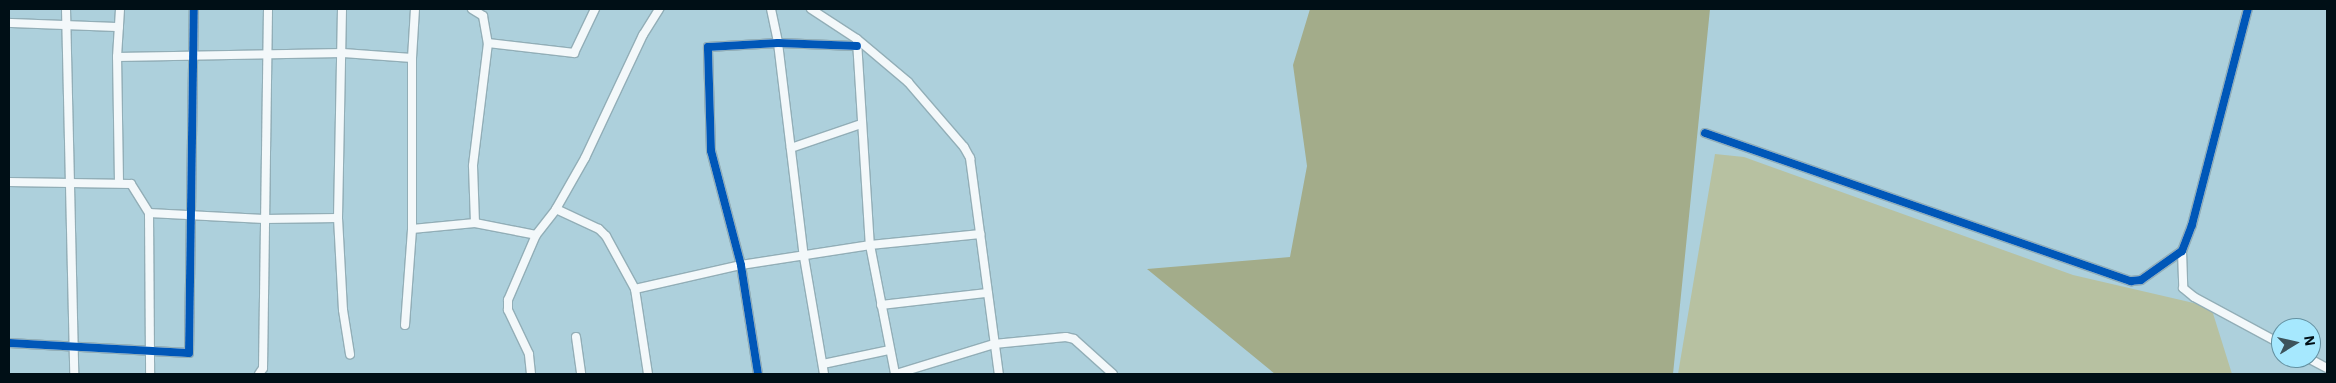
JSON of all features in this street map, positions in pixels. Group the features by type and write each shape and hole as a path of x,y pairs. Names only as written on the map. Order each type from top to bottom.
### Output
{"street":[{"path":"66,9 72,182 74,374"},
{"path":"119,182 117,57 120,9"},
{"path":"9,343 75,346 151,353 186,353 190,350 194,9"},
{"path":"259,374 263,368 268,9"},
{"path":"342,9 343,53 338,218 343,310 350,354"},
{"path":"405,325 412,229 412,58 415,9"},
{"path":"472,9 477,9 486,21 488,43 474,148 475,223"},
{"path":"488,43 574,53 595,9"},
{"path":"771,9 778,44 804,257 824,374"},
{"path":"811,9 908,82 964,147 970,158 999,374"},
{"path":"2248,9 2202,196 2182,250 2183,288 2194,297 2271,339"},
{"path":"531,374 529,354 508,310 508,300 536,235 556,209 585,158 654,10"},
{"path":"9,23 118,27"},
{"path":"758,374 740,265 711,151 707,52 714,44 857,42"},
{"path":"857,42 860,124 870,245 880,305 895,374 994,344 1070,337 1114,374"},
{"path":"117,57 193,54 343,53 412,58"},
{"path":"791,148 860,124"},
{"path":"1705,133 2131,280 2150,276 2182,250"},
{"path":"9,182 119,182 135,186 150,212 150,374"},
{"path":"556,209 599,229 606,236 635,289 648,374"},
{"path":"150,212 264,220 338,218"},
{"path":"412,229 475,223 536,235"},
{"path":"635,289 740,265 804,257 870,245 980,234"},
{"path":"880,305 988,293"},
{"path":"576,337 581,374"},
{"path":"823,364 889,350"}],"green space":[{"path":"1310,9 1710,9 1673,374 1275,374 1147,269 1290,257 1307,166 1293,65"},
{"path":"1715,154 1744,157 2073,275 2211,307 2232,374 1678,374"}],"cycle path":[{"path":"9,343 189,353 194,9"},
{"path":"1705,133 2131,281 2141,280 2182,251 2192,225 2248,9"},
{"path":"758,374 741,265 711,151 708,47 778,43 857,46"}]}
